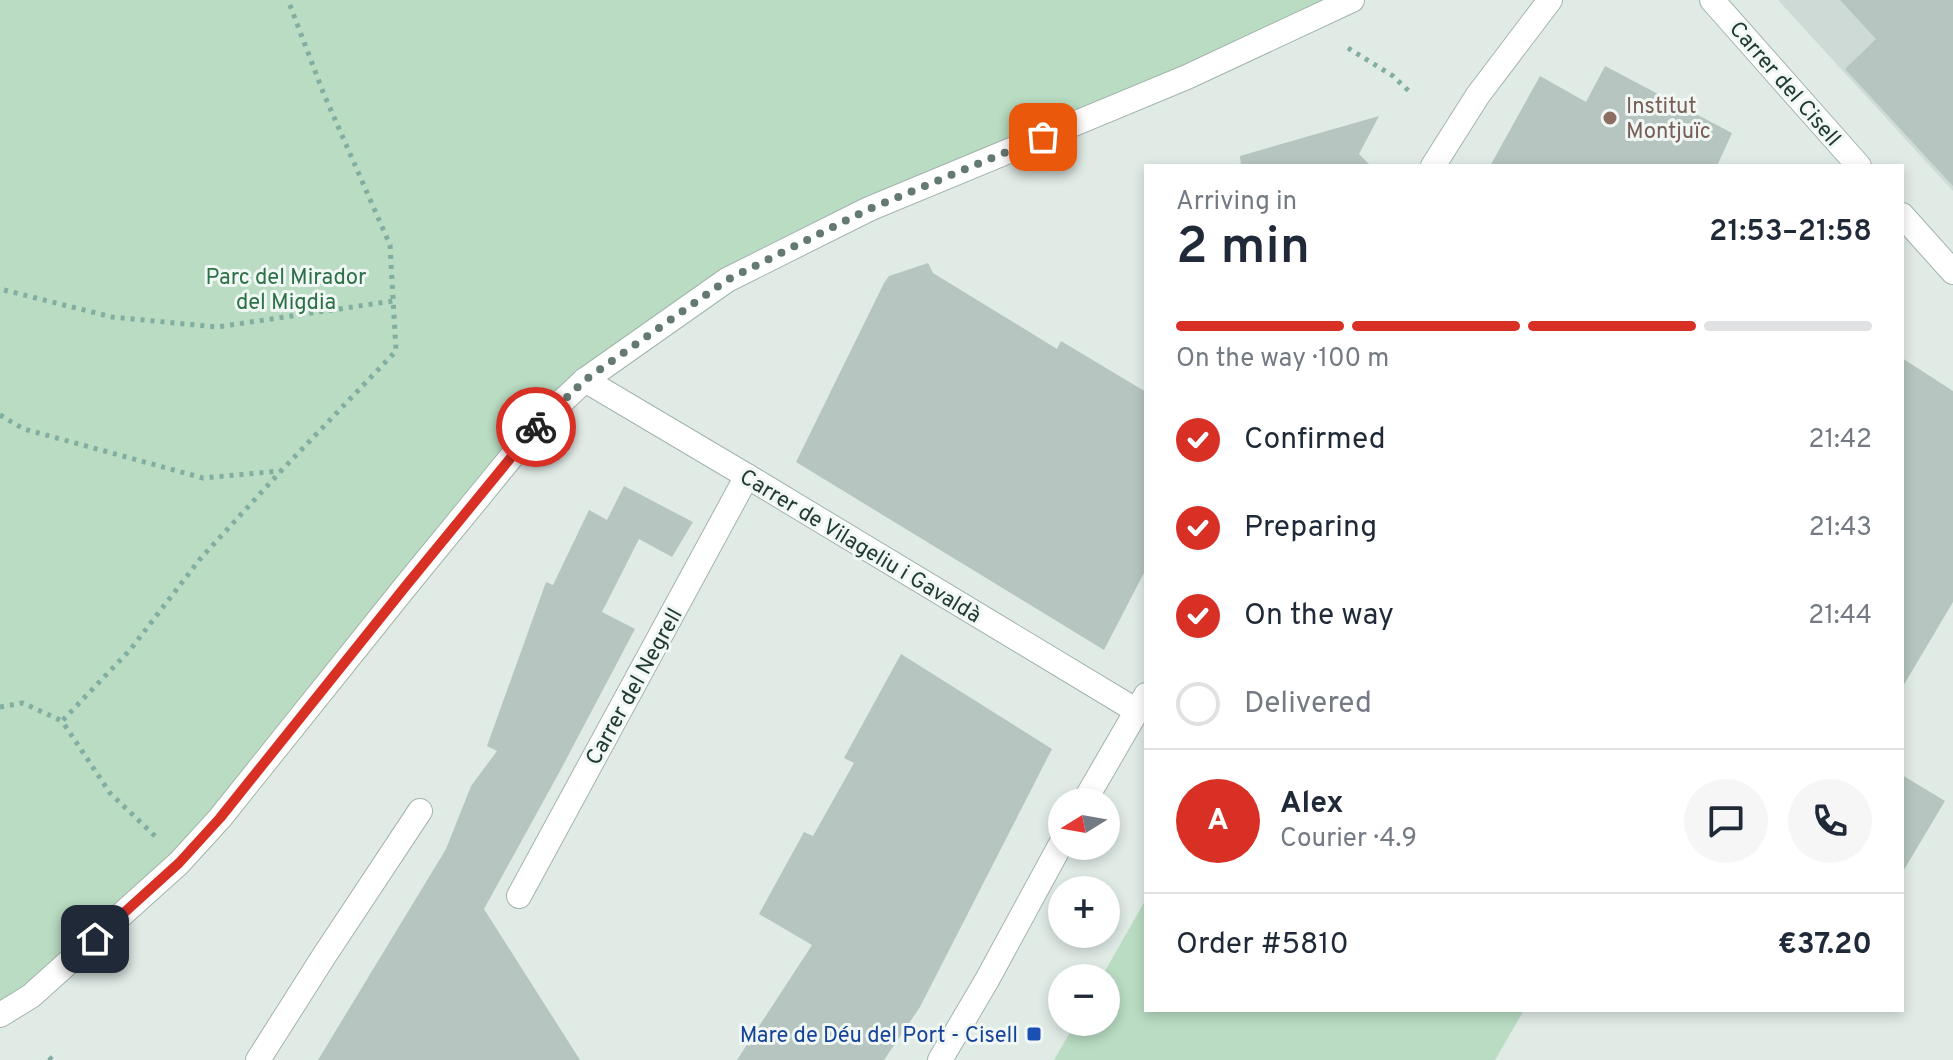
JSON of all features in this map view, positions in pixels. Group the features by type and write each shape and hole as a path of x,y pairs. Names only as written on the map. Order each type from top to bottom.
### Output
{"street":[{"path":"0,1015 31,996 179,863 220,818 540,422 585,380 727,280 812,237 869,209 1187,77 1352,0"},
{"path":"1434,164 1478,95 1550,0"},
{"name":"Carrer del Cisell","path":"1712,0 1857,164"},
{"path":"1904,217 1953,272"},
{"name":"Carrer de Vilageliu i Gavaldà","path":"585,380 1142,703"},
{"name":"Carrer del Negrell","path":"519,896 747,476"},
{"path":"1092,788 1142,703"},
{"path":"258,1060 420,811"},
{"path":"940,1060 1052,860"}],"path":[{"path":"62,721 130,650 200,559 396,351 390,245 323,92 288,0"},
{"path":"1348,48 1393,76 1412,94"},
{"path":"4,290 112,317 217,327 393,301"},
{"path":"0,415 24,429 203,478 281,471"},
{"path":"0,707 23,703 62,721 110,793 179,863"}],"shaded area":[{"path":"1778,0 1953,0 1953,191"}],"green space":[{"name":"Parc del Mirador del Migdia","path":"0,0 1351,0 727,280 585,380 220,818 0,1015"},
{"path":"1144,903 1144,1012 1523,1012 1495,1060 1054,1060 1068,1036 1120,1036 1120,964 1109,964"}],"building":[{"path":"1840,0 1953,0 1953,186 1845,69 1876,39"},
{"name":"Institut Montjuïc","path":"1605,66 1732,133 1718,164 1491,164 1540,76 1586,102"},
{"path":"1379,116 1359,154 1369,164 1241,164 1240,156"},
{"path":"928,263 933,273 1057,349 1061,341 1144,391 1144,573 1104,650 796,462 889,276"},
{"path":"1904,359 1953,391 1953,602 1904,685"},
{"path":"624,486 693,522 672,557 639,539 602,612 635,629 484,909 580,1060 318,1060 446,849 471,786 497,751 487,746 546,582 553,585 589,510 607,520"},
{"path":"901,654 1052,749 920,1007 884,1060 737,1060 812,945 759,914 804,832 813,836 854,763 844,758"},
{"path":"1904,776 1945,801 1904,870"}],"way so far":[{"path":"536,427 585,380 727,280 869,209 1043,137"}],"place":[{"name":"Institut Montjuïc","path":"1610,118"},
{"name":"Mare de Déu del Port - Cisell","path":"1034,1034"}],"route":[{"path":"95,939 179,863 220,818 536,427"}]}
